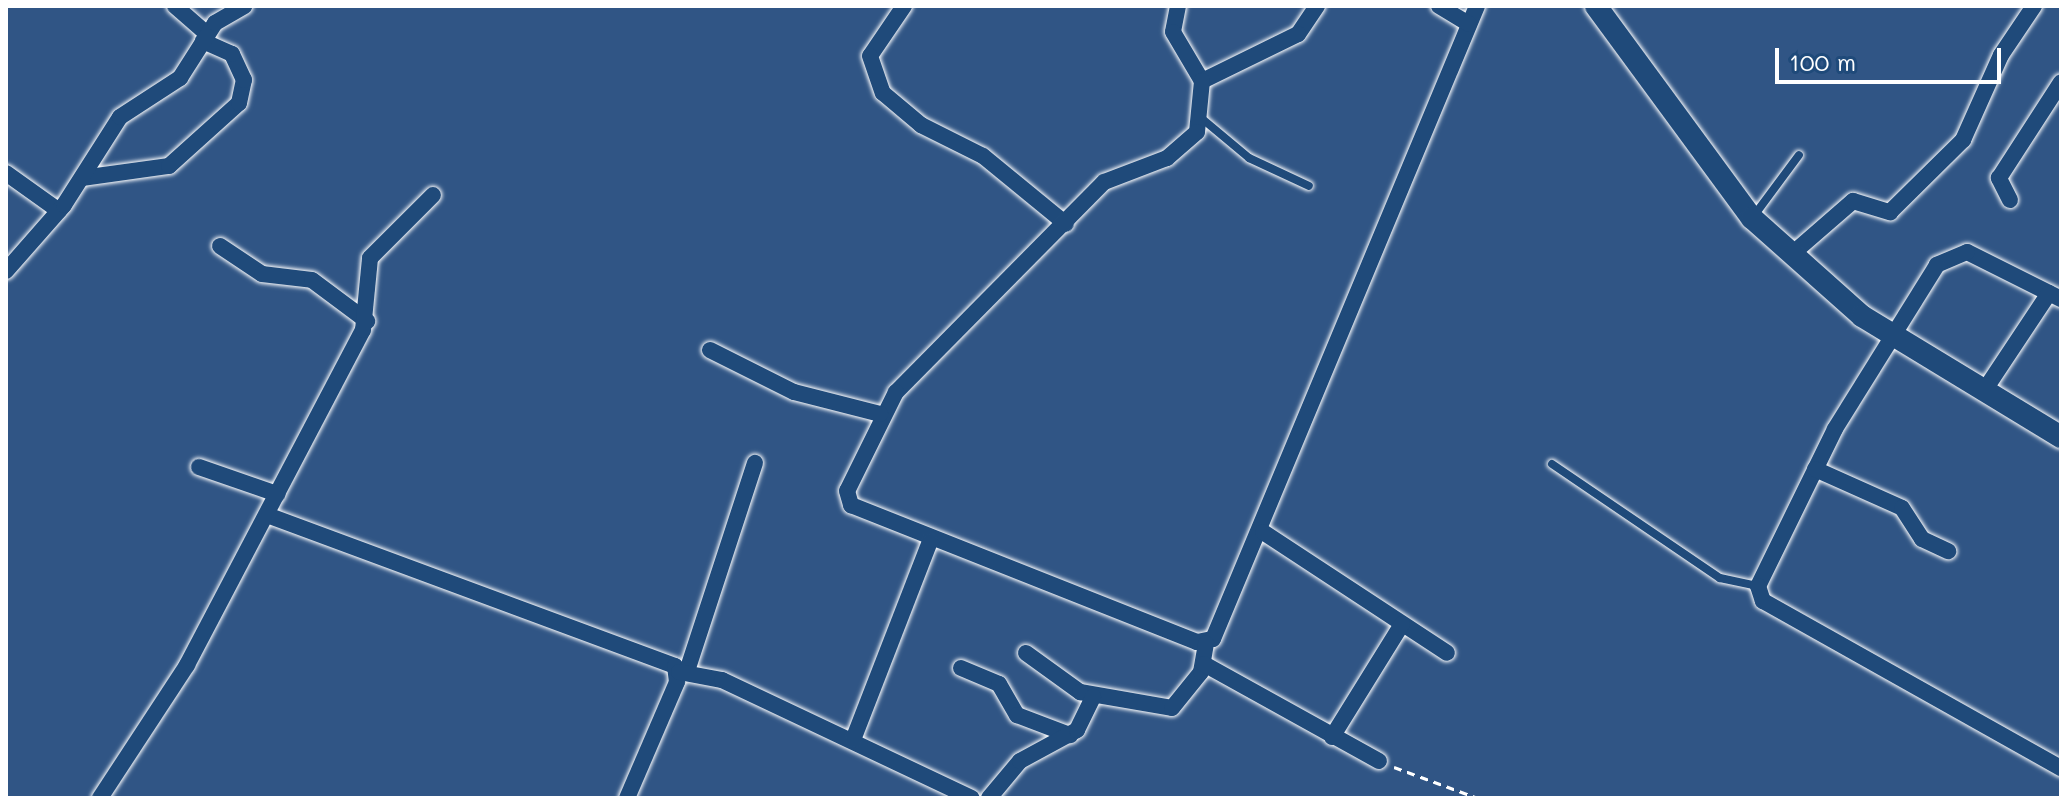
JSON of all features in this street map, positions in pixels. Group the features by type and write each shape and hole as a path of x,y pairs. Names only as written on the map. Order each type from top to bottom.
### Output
{"street":[{"path":"82,178 169,166 239,103 244,80 232,54 205,38 175,6"},
{"path":"6,271 59,211 120,117 180,78 205,38 244,6"},
{"path":"904,6 870,56 883,93 921,125 983,156 1066,224"},
{"path":"1178,6 1173,32 1202,81 1197,132 1176,152 1112,176 880,414 846,500 930,541 1206,643"},
{"path":"1202,81 1298,34 1317,6"},
{"path":"1439,6 1469,24"},
{"path":"1026,653 1093,697 1177,707 1204,664 1206,643 1263,532 1477,6"},
{"path":"1596,6 1752,218 1891,335 1986,388 2061,437"},
{"path":"1792,254 1853,201 1890,212 1963,140 2001,55 2034,6"},
{"path":"2010,200 1999,178 2061,82"},
{"path":"6,173 59,211"},
{"path":"100,798 187,665 367,321 370,258 433,195"},
{"path":"220,246 262,274 312,280 367,321"},
{"path":"1986,388 2055,296 1960,250 1929,273 1891,335 1815,469 1758,586 1763,601 2061,768"},
{"path":"710,350 794,392 880,414"},
{"path":"627,798 683,671 755,463"},
{"path":"199,467 277,494"},
{"path":"1815,469 1902,508 1922,539 1948,551"},
{"path":"267,515 683,671 853,740 972,798"},
{"path":"1263,532 1447,653"},
{"path":"853,740 930,541"},
{"path":"1332,737 1402,624"},
{"path":"1204,664 1379,761"},
{"path":"961,668 999,684 1017,715 1070,735"},
{"path":"989,798 1020,761 1070,735 1093,697"}],"lane":[{"path":"1200,117 1249,158 1309,186"},
{"path":"1752,218 1799,155"},
{"path":"1552,464 1720,578 1758,586"}],"path":[{"path":"1379,761 1478,798"}]}
